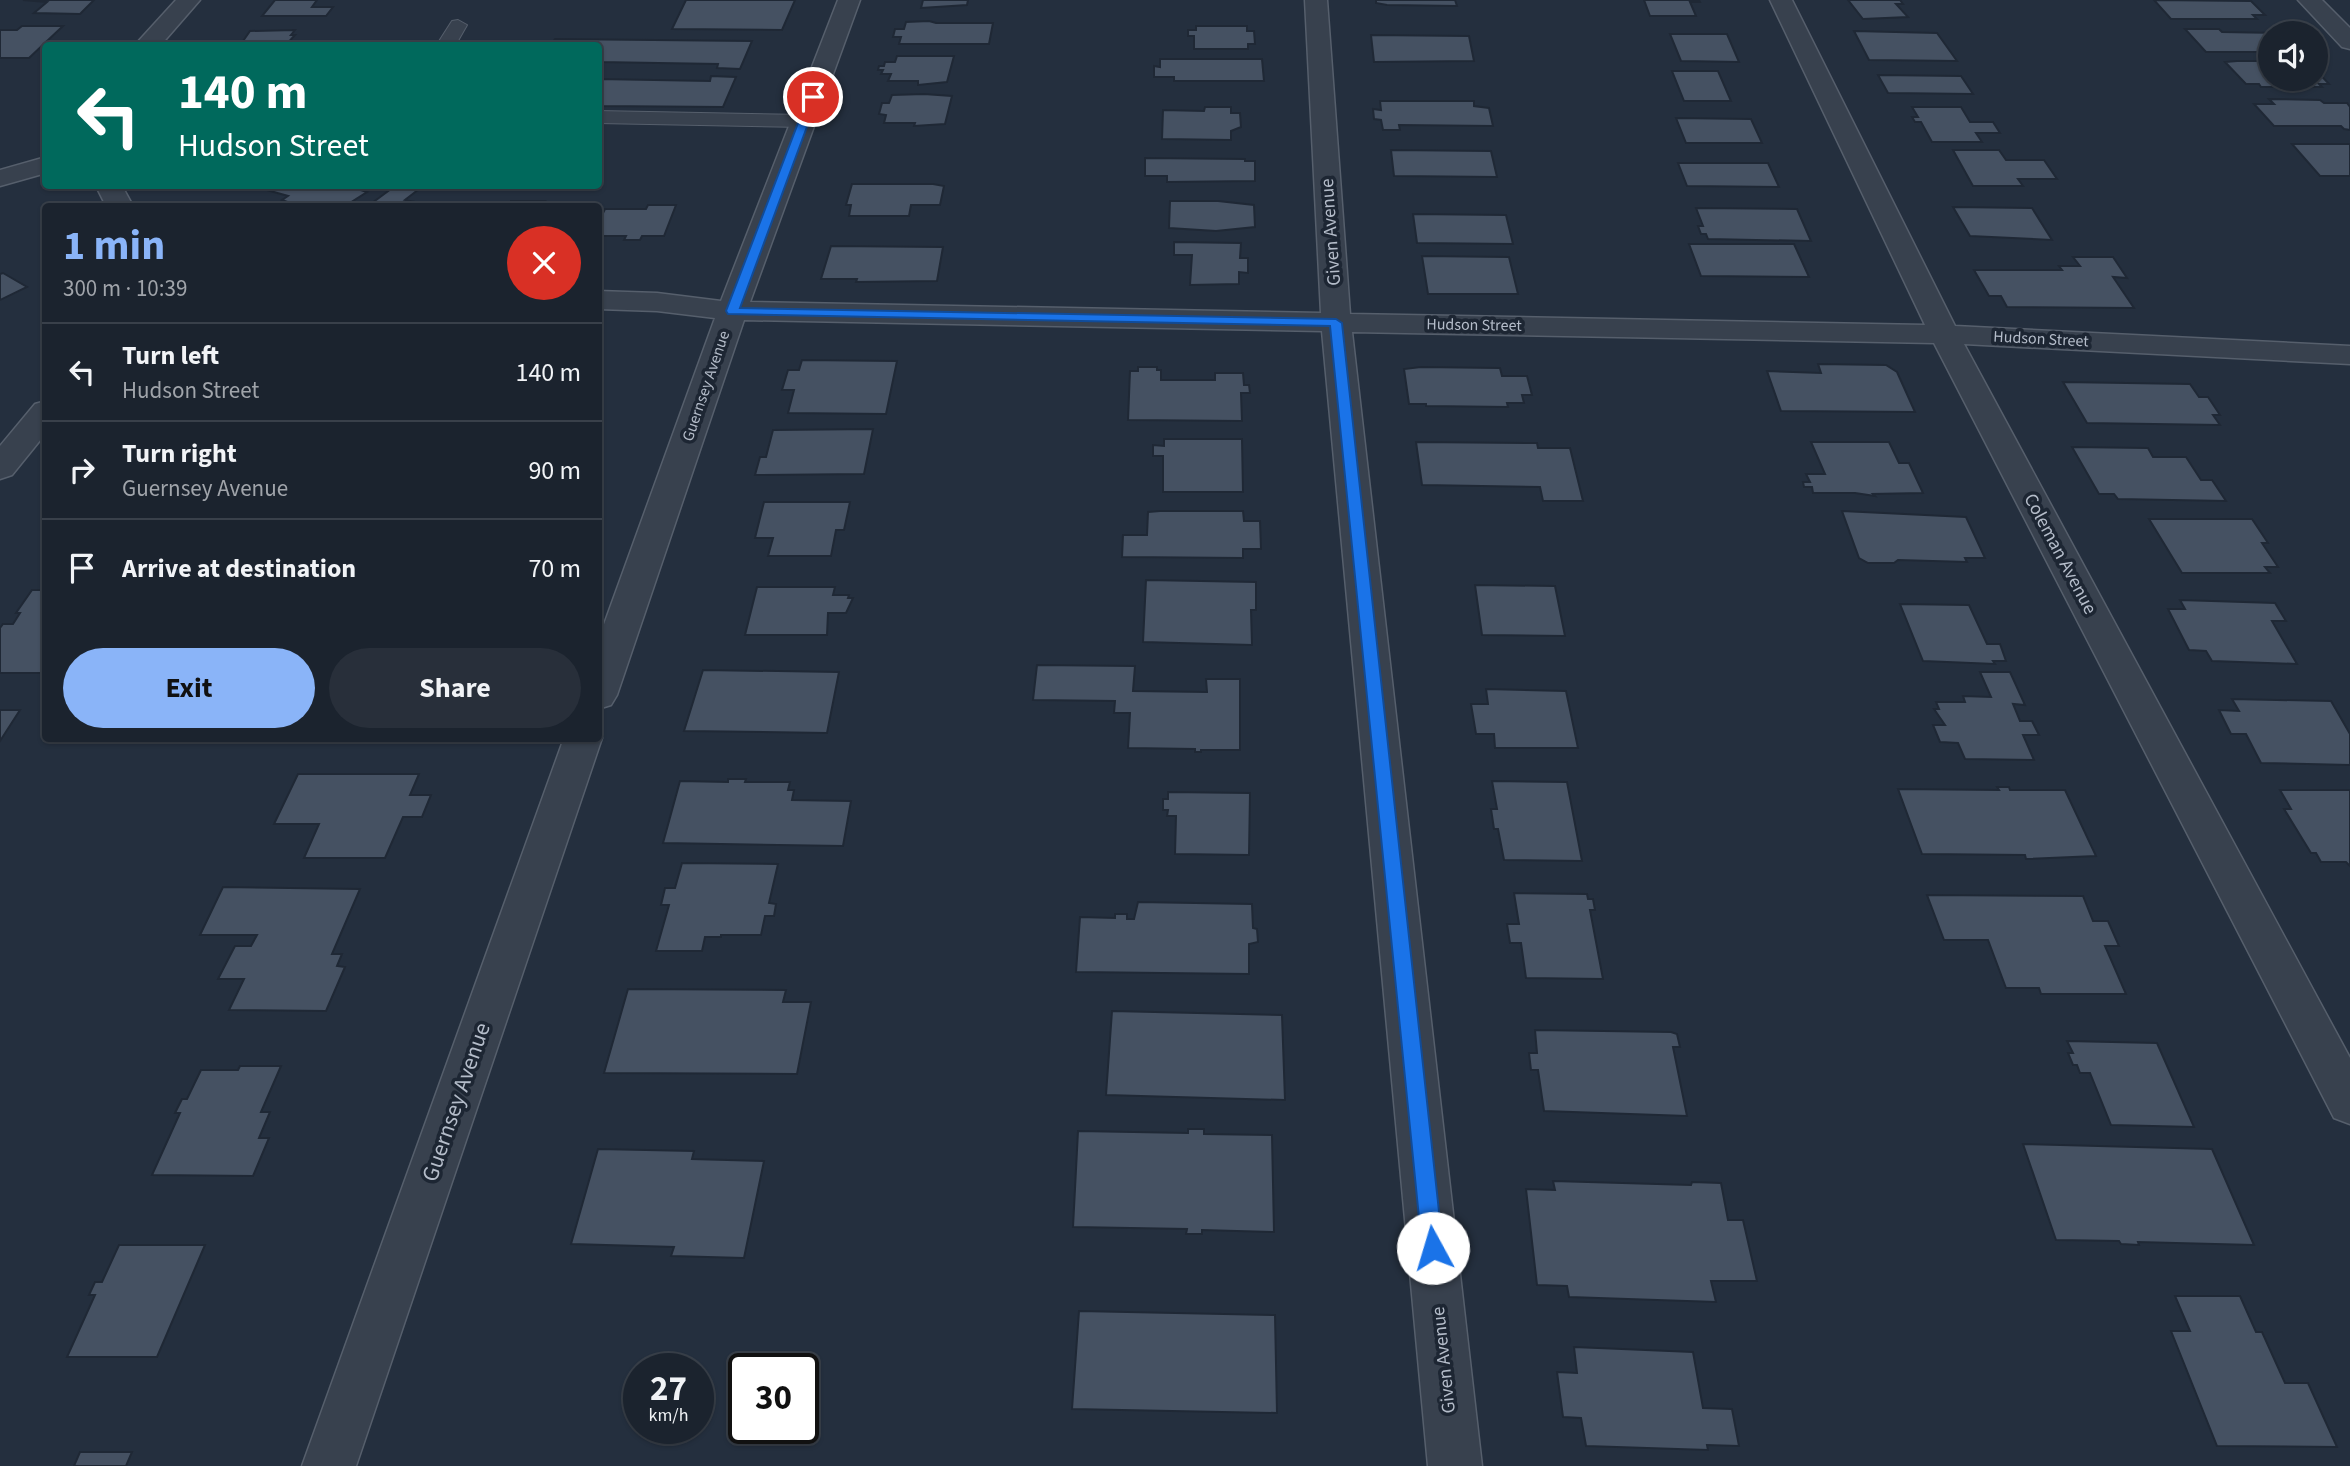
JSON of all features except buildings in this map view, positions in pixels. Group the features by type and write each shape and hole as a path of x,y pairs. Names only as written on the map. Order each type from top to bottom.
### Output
{"street":[{"path":"150,42 189,0"},
{"name":"Guernsey Avenue","path":"602,684 732,311 849,0"},
{"name":"Given Avenue","path":"1316,0 1336,323 1455,1466"},
{"name":"Coleman Avenue","path":"1781,0 1944,334 2350,1102"},
{"path":"2309,0 2350,42"},
{"path":"0,178 42,166"},
{"name":"Hudson Street","path":"602,300 657,302 732,311 1944,334 2350,355"},
{"path":"0,468 42,416"},
{"name":"Guernsey Avenue","path":"329,1466 582,742"}],"lane":[{"path":"447,42 458,25"},
{"path":"602,117 804,121"}],"route":[{"path":"813,97 732,311 1336,323 1433,1248"}]}
